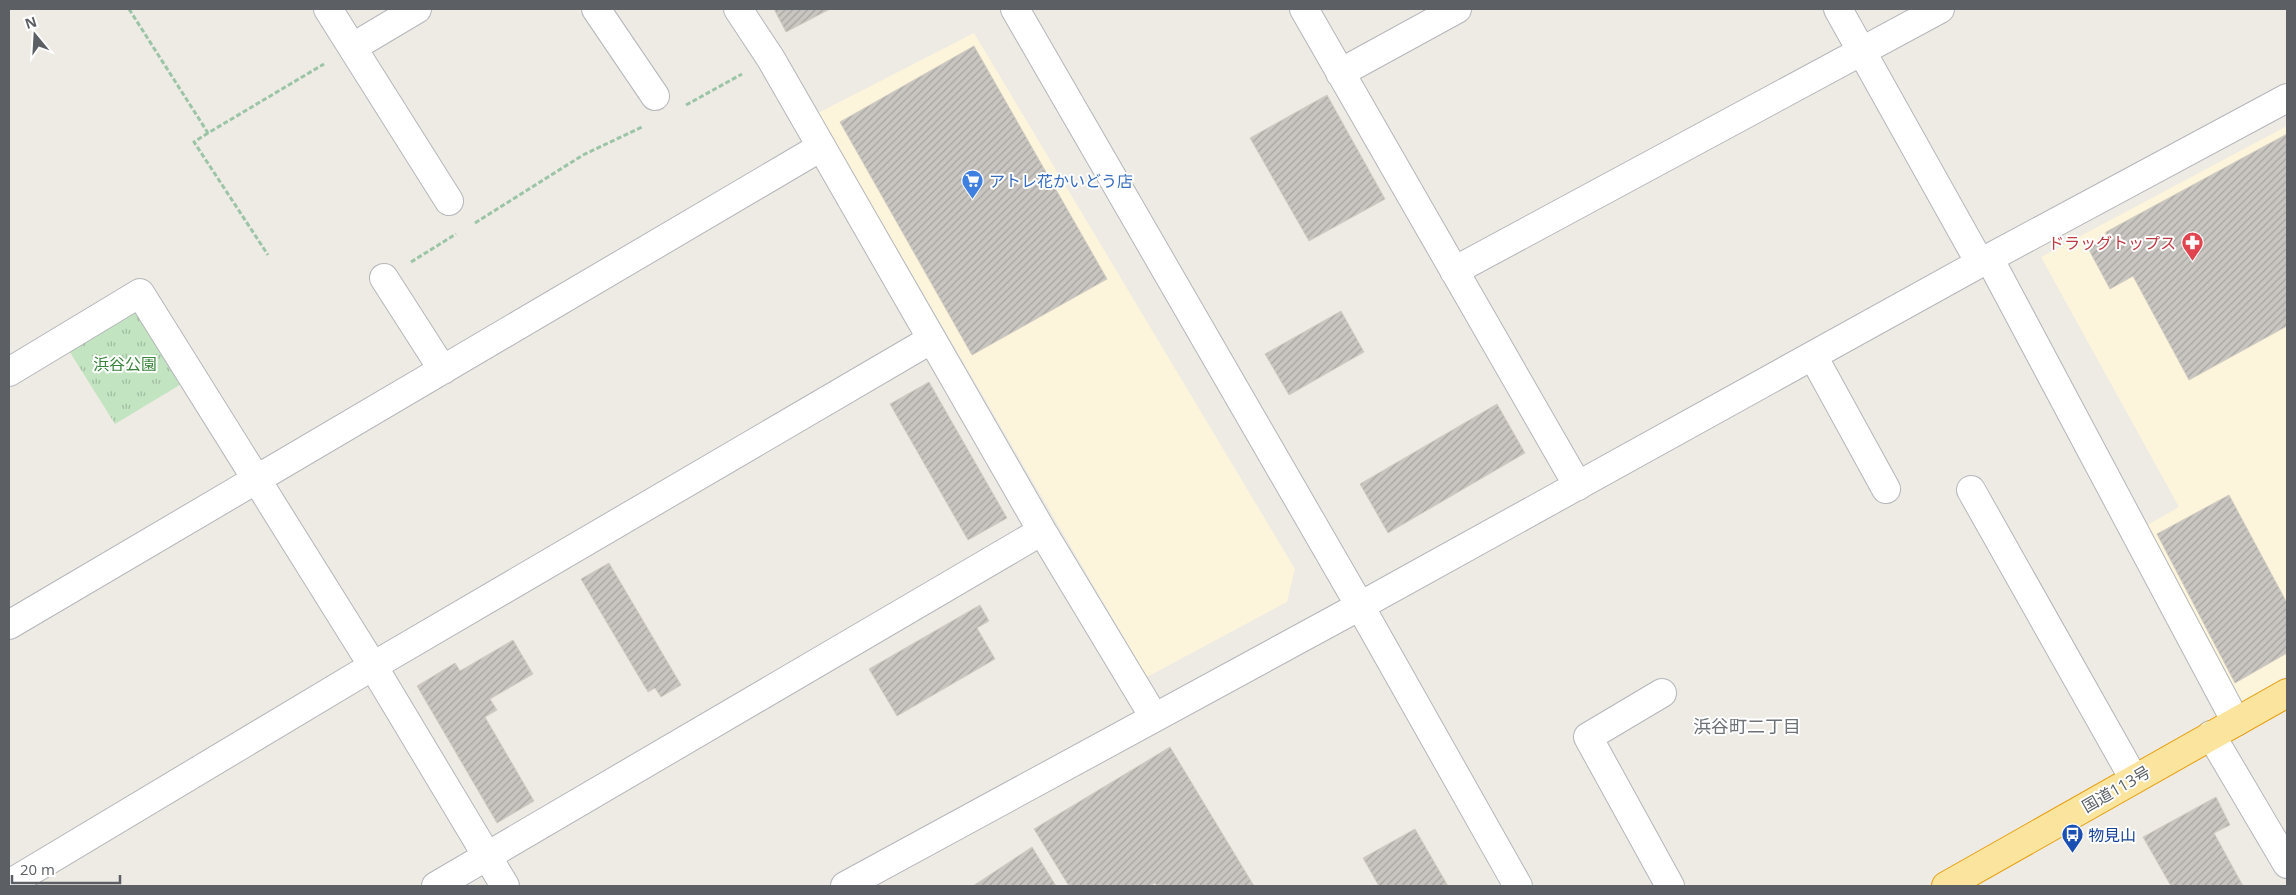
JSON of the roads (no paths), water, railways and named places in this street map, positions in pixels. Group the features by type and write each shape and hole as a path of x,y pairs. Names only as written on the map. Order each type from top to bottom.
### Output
{"highway":[{"name":"国道113号","path":"1946,886 2287,693"}],"street":[{"path":"328,9 449,201"},
{"path":"353,47 417,9"},
{"path":"596,9 655,96"},
{"path":"738,9 771,59 1042,531 1154,717"},
{"path":"1015,9 1360,606 1518,886"},
{"path":"1304,9 1578,486"},
{"path":"1340,73 1457,9"},
{"path":"1838,9 1985,261 2236,722"},
{"path":"1454,271 1940,9"},
{"path":"845,886 1360,606 1985,261 2287,98"},
{"path":"9,625 821,147"},
{"path":"384,278 443,370"},
{"path":"9,372 140,293 373,666 505,886"},
{"path":"9,884 373,666 932,339"},
{"path":"1813,356 1886,489"},
{"path":"1971,490 2134,779"},
{"path":"436,886 1042,531"},
{"path":"1662,693 1588,737 1670,886"},
{"path":"2211,735 2287,864"}],"place":[{"name":"アトレ花かいどう店","path":"973,200"},
{"name":"ドラッグトップス","path":"2192,262"},
{"name":"物見山","path":"2072,854"}],"district":[{"name":"浜谷町二丁目","path":"1747,727"}],"park label":[{"name":"浜谷公園","path":"125,364"}]}
